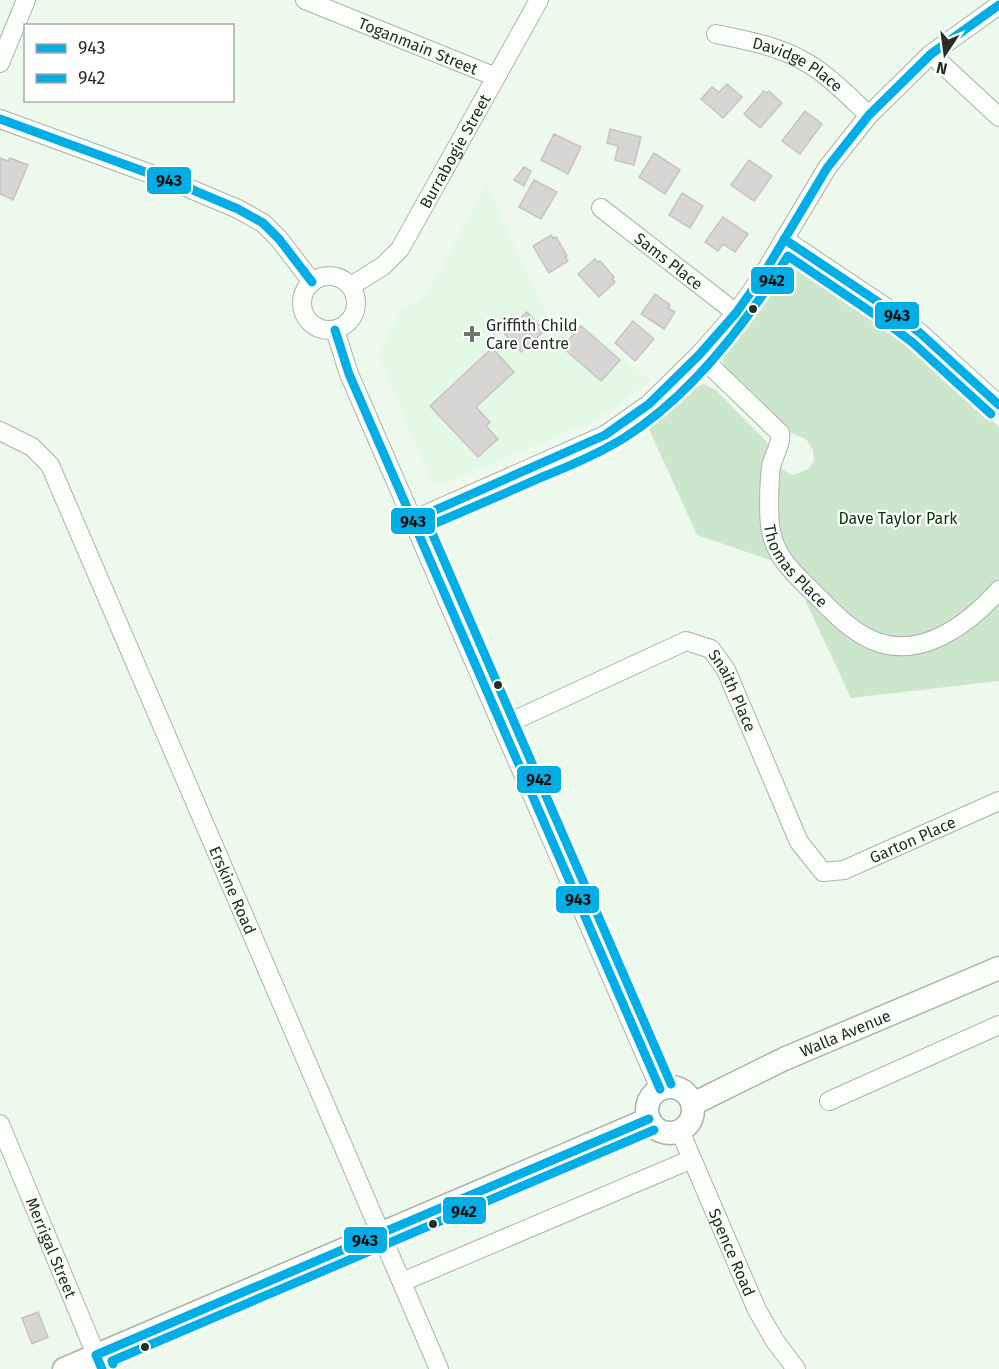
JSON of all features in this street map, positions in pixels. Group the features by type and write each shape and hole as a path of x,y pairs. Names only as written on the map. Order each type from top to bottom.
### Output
{"street":[{"path":"0,63 26,0"},
{"name":"Toganmain Street","path":"305,0 496,77"},
{"name":"Burrabogie Street","path":"351,286 383,266 400,249 539,0"},
{"path":"412,519 605,435 649,404 699,355 736,313 763,275 827,168 869,115 931,54 999,4"},
{"name":"Davidge Place","path":"716,34 767,46 801,59 832,82 869,115"},
{"path":"931,54 999,117"},
{"path":"0,119 180,185 238,209 263,223 279,238 312,282"},
{"name":"Sams Place","path":"601,208 736,313"},
{"path":"784,239 845,278 920,333 999,405"},
{"path":"325,276 339,278 351,286 357,299 356,313 348,324 335,330 320,329 308,321 302,308 304,293 312,282 325,276"},
{"path":"335,330 349,374 660,1089"},
{"name":"Thomas Place","path":"699,355 780,433 781,439 770,478 770,530 784,563 840,619 871,640 894,646 915,645 959,628 986,605 999,590"},
{"name":"Erskine Road","path":"0,431 32,447 50,465 440,1369"},
{"name":"Snaith Place","path":"502,726 686,641 711,649 726,670 799,842 823,872"},
{"name":"Garton Place","path":"823,872 844,870 999,801"},
{"name":"Walla Avenue","path":"693,1104 784,1059 999,968"},
{"path":"829,1101 999,1025"},
{"path":"674,1087 680,1089 693,1104 691,1120 680,1131 659,1130 649,1119 650,1098 660,1089 674,1087"},
{"path":"64,1369 99,1362 382,1233 649,1119"},
{"name":"Merrigal Street","path":"0,1124 99,1362"},
{"name":"Spence Road","path":"680,1131 758,1310 796,1369"},
{"path":"402,1282 692,1159"}],"shaded area":[{"name":"Griffith Child Care Centre","path":"486,184 557,337 577,320 650,381 596,420 434,488 379,356 401,312 428,293"}],"green space":[{"name":"Dave Taylor Park","path":"802,269 854,305 904,344 999,427 999,681 851,698 806,602 811,574 697,535 648,427 687,390 704,384 717,391 766,441 783,470 794,475 808,469 814,461 813,450 806,439 784,430 726,377 722,359 782,275"}],"building":[{"path":"727,84 742,97 723,118 701,99 712,87 719,92"},
{"path":"764,91 767,93 769,91 782,103 760,128 744,114"},
{"path":"805,111 822,124 800,154 782,141"},
{"path":"610,129 641,137 634,165 615,160 618,146 607,143"},
{"path":"554,134 581,147 568,174 541,160"},
{"path":"654,153 680,170 665,194 639,177"},
{"path":"0,158 8,161 10,158 28,165 13,200 0,194"},
{"path":"749,160 772,176 754,201 731,185"},
{"path":"524,167 531,171 524,186 514,180"},
{"path":"534,180 557,192 541,219 519,207"},
{"path":"682,193 703,206 690,228 669,215"},
{"path":"723,217 748,234 735,252 723,244 718,251 705,242"},
{"path":"551,235 553,238 556,237 568,261 549,273 533,246"},
{"path":"595,259 600,261 614,277 612,279 615,282 599,297 578,274"},
{"path":"655,294 670,305 668,308 675,312 664,329 641,314"},
{"path":"527,312 544,331 521,352 504,333"},
{"path":"633,321 654,339 635,361 615,343"},
{"path":"581,326 620,360 601,381 562,347"},
{"path":"492,348 514,372 476,407 490,422 486,426 498,439 478,457 430,406"},
{"path":"38,1312 48,1337 32,1344 22,1318"}],"transit line":[{"name":"943","path":"413,520 605,435 649,404 699,355 736,313 763,275 827,168 869,115 931,54 999,5"},
{"name":"943","path":"0,119 181,185 238,209 263,223 279,239 312,282"},
{"name":"943","path":"784,239 887,308 920,333 999,405"},
{"name":"942","path":"671,1084 429,526 594,454 649,421 695,379 716,356 736,332 788,256 912,342 991,414"},
{"name":"943","path":"335,330 349,374 660,1089"},
{"name":"943","path":"102,1369 96,1355 649,1119"},
{"name":"942","path":"113,1364 112,1361 654,1130"}],"place":[{"name":"Griffith Child Care Centre","path":"472,334"}]}
